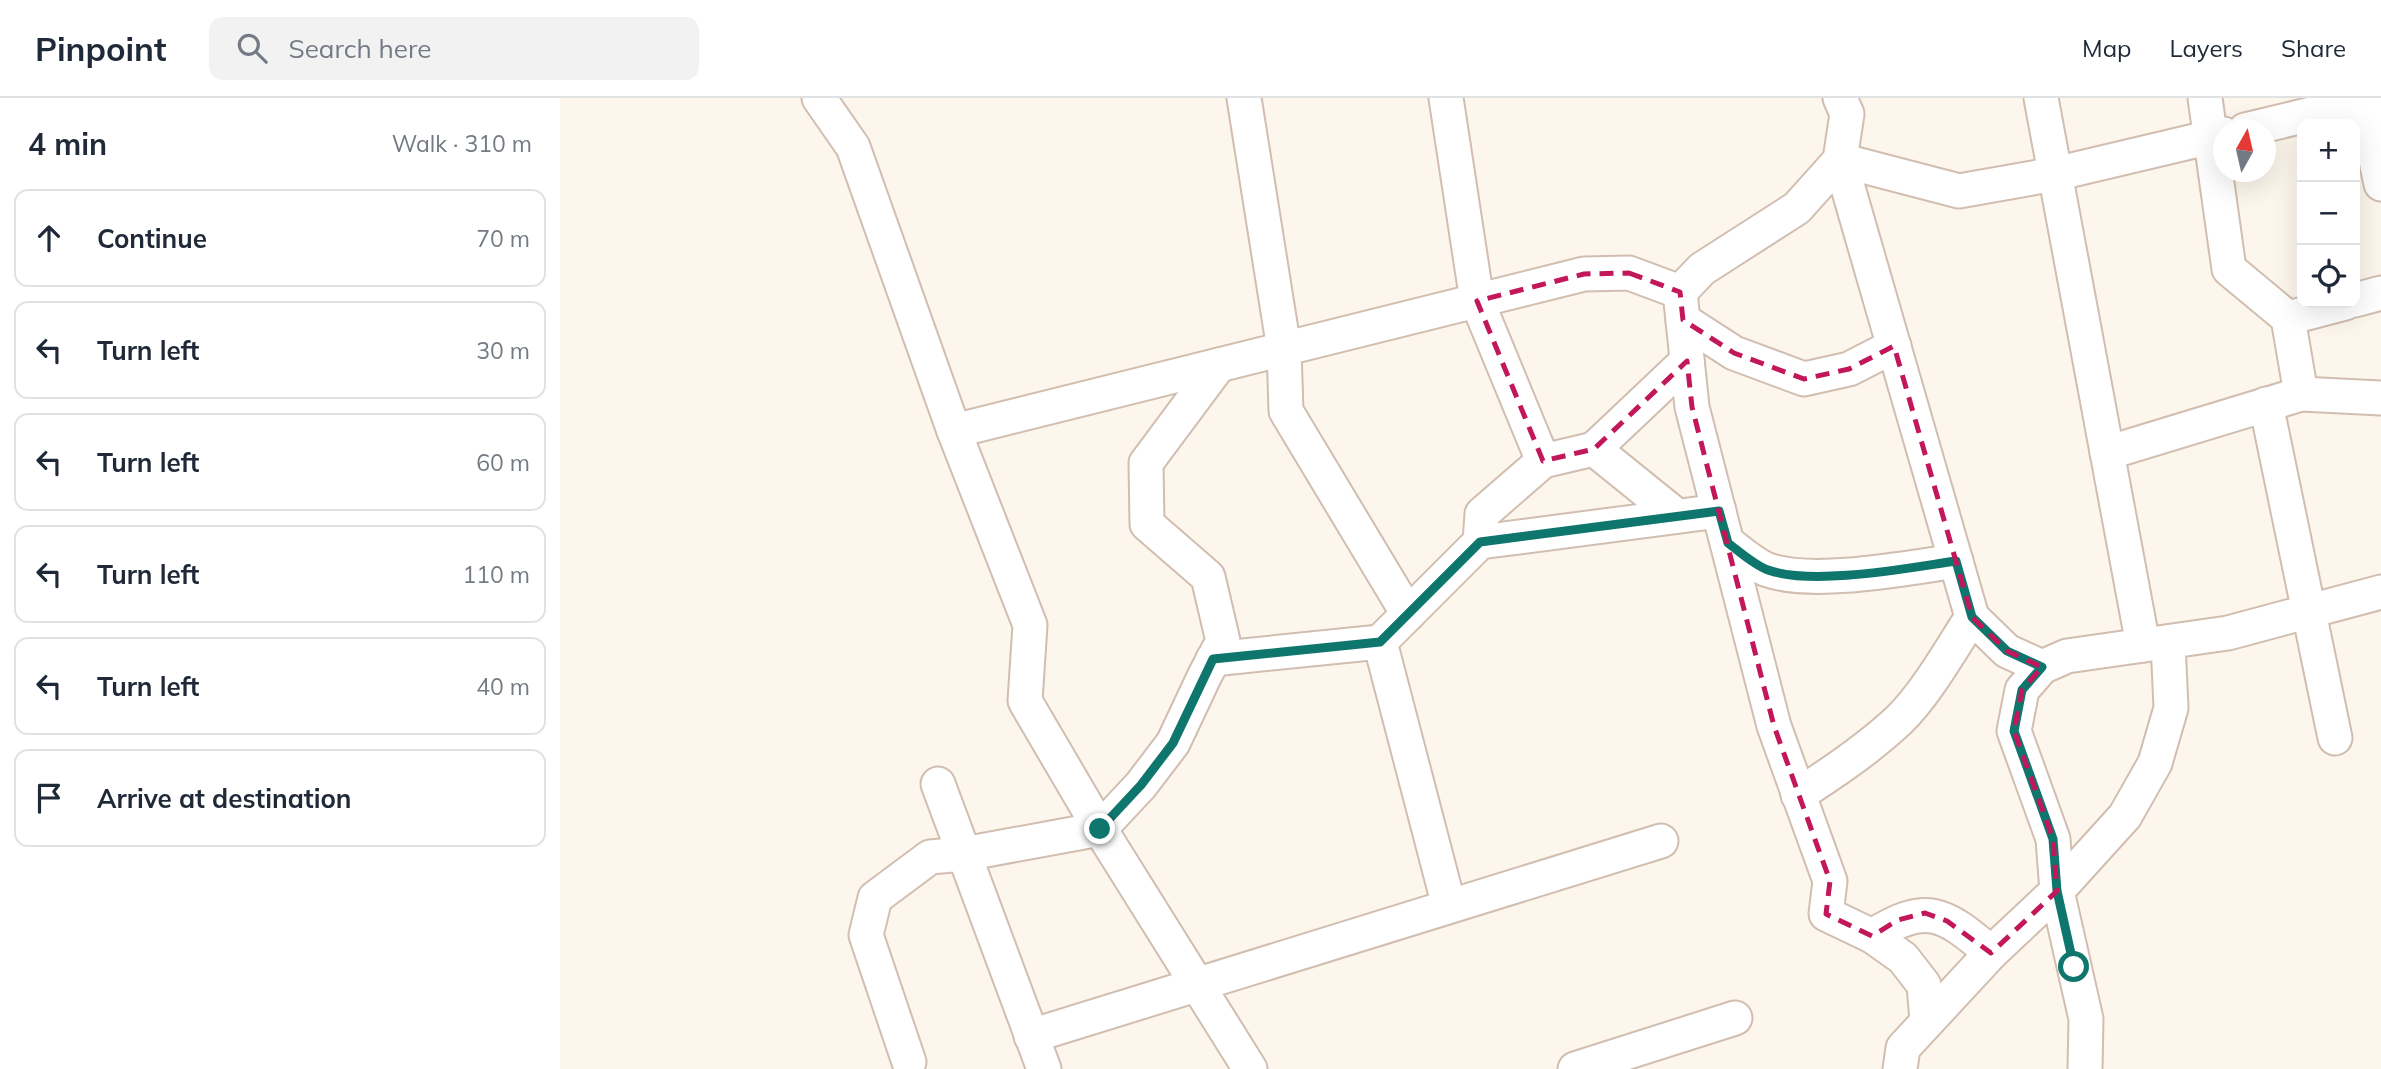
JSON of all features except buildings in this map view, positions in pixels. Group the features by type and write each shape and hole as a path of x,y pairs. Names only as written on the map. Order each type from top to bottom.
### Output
{"street":[{"path":"818,98 853,147 954,431 1030,625 1025,701 1100,829 1250,1069"},
{"path":"1244,98 1284,349 1286,411 1409,614"},
{"path":"1446,98 1477,300 1543,461"},
{"path":"1840,98 1847,114 1840,160 1972,617 2007,651 2042,667"},
{"path":"1900,1069 1903,1048 1927,1021 1991,953 2057,891 2125,816 2155,763 2171,708 2107,453 2041,98"},
{"path":"2205,98 2213,123"},
{"path":"2276,122 2368,99 2381,184"},
{"path":"1840,160 1959,191 2055,174 2213,137"},
{"path":"1840,160 1797,208 1702,269 1681,306 1692,407 1774,726 1830,881 1826,914 1872,936 1903,958 1924,985 1927,1021"},
{"path":"2221,182 2229,269 2287,318 2301,394"},
{"path":"954,431 1584,274 1629,273 1681,306 1734,353 1804,379 1849,369 1894,346"},
{"path":"2360,299 2381,293"},
{"path":"2287,318 2326,308"},
{"path":"1480,542 1482,514 1543,461 1594,449 1687,360"},
{"path":"909,1062 866,935 875,898 930,857 964,854 1100,829 1141,785 1173,743 1223,641 1208,577 1147,524 1146,463 1219,365"},
{"path":"2107,453 2301,394 2381,398"},
{"path":"2266,404 2335,738"},
{"path":"1594,449 1677,516"},
{"path":"1213,659 1380,642 1480,542 1719,511"},
{"path":"1728,543 1767,570 1804,576 1878,572 1956,561"},
{"path":"2085,1069 2086,1019 2057,891 2053,839 2014,731 2022,690 2042,667 2067,656 2228,633 2381,592"},
{"path":"1798,795 1845,765 1900,718 1932,677 1972,617"},
{"path":"1380,642 1450,906"},
{"path":"938,785 1044,1069"},
{"path":"1031,1036 1661,841"},
{"path":"1872,936 1898,920 1925,914 1947,921 1969,934 1991,953"},
{"path":"1575,1069 1735,1018"}],"highlighted area":[{"path":"1629,273 1680,292 1683,320 1734,353 1804,379 1849,369 1894,346 1972,617 2007,651 2042,667 2022,690 2014,731 2053,839 2057,891 1991,953 1947,921 1925,913 1898,920 1872,936 1826,914 1830,881 1774,726 1692,407 1687,361 1594,449 1543,461 1477,301 1584,274"}],"route":[{"path":"1100,829 1141,785 1173,743 1213,659 1380,642 1480,542 1719,511 1728,543 1767,570 1804,576 1878,572 1956,561 1972,617 2007,651 2042,667 2022,690 2014,731 2053,839 2057,891 2074,967"}]}
